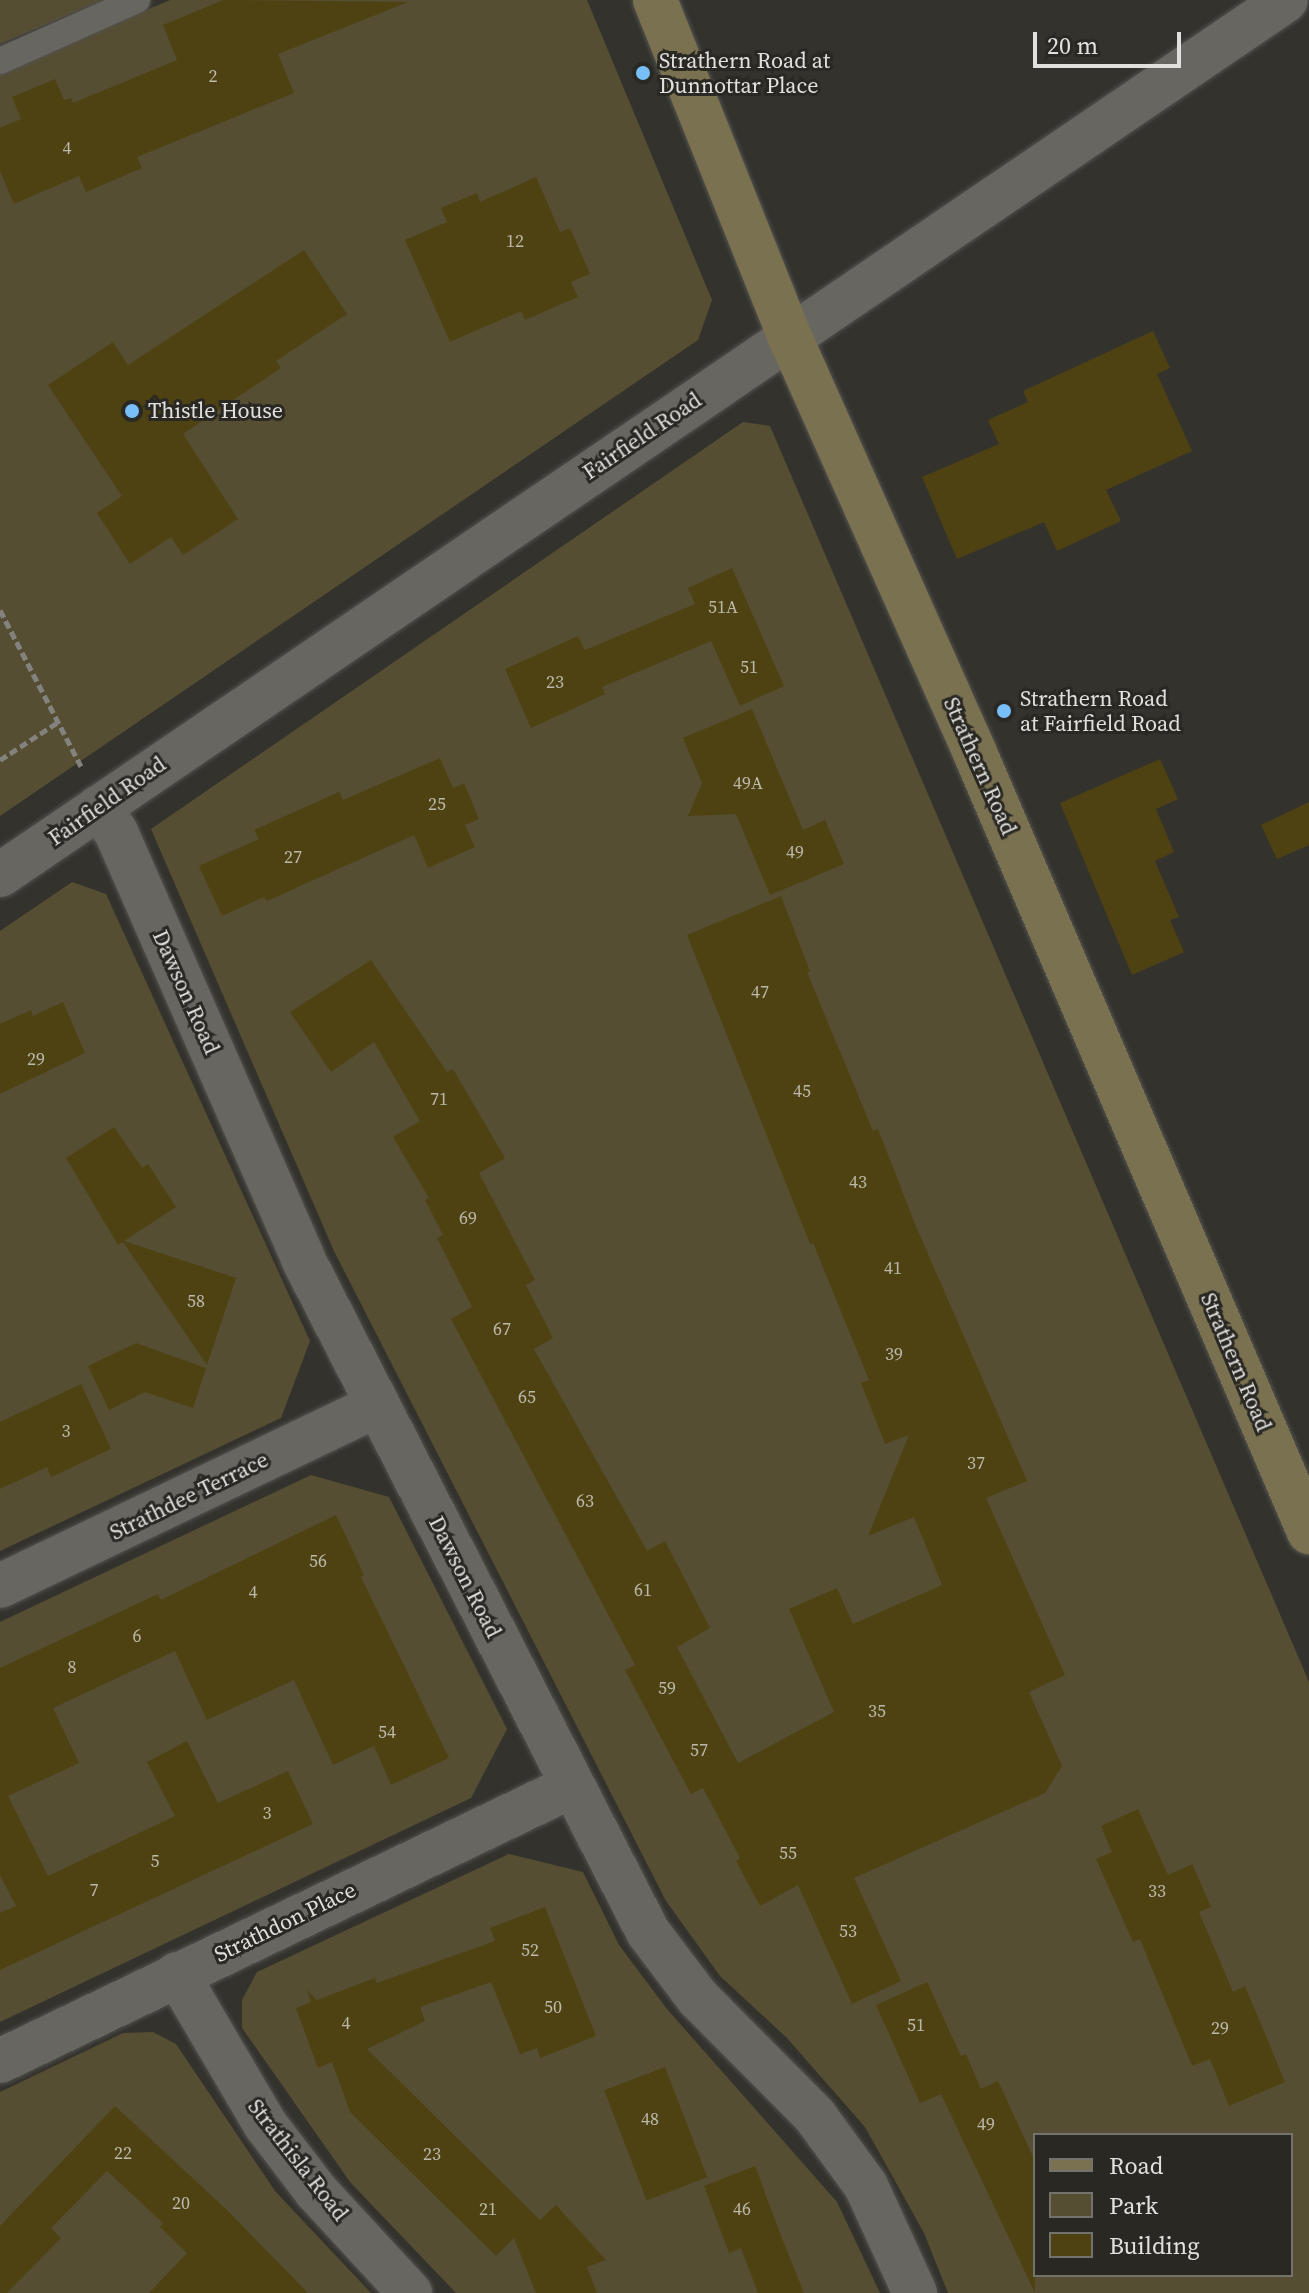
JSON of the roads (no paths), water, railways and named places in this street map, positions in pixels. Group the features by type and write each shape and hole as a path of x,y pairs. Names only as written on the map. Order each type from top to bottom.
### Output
{"street":[{"name":"Strathern Road","path":"655,0 789,335 975,753 1309,1532"},
{"name":"Fairfield Road","path":"0,875 789,335 1286,0"},
{"name":"Dawson Road","path":"99,807 116,832 303,1259 648,1932 698,1998 815,2116 866,2186 915,2293"},
{"name":"Strathdee Terrace","path":"0,1586 377,1405"},
{"name":"Strathdon Place","path":"0,2061 572,1786"},
{"name":"Strathisla Road","path":"177,1974 265,2124 316,2191 410,2293"}],"lane":[{"path":"0,61 137,0"}],"place":[{"name":"Strathern Road at Dunnottar Place","path":"643,73"},
{"name":"Thistle House","path":"132,411"},
{"name":"Strathern Road at Fairfield Road","path":"1004,711"}]}
